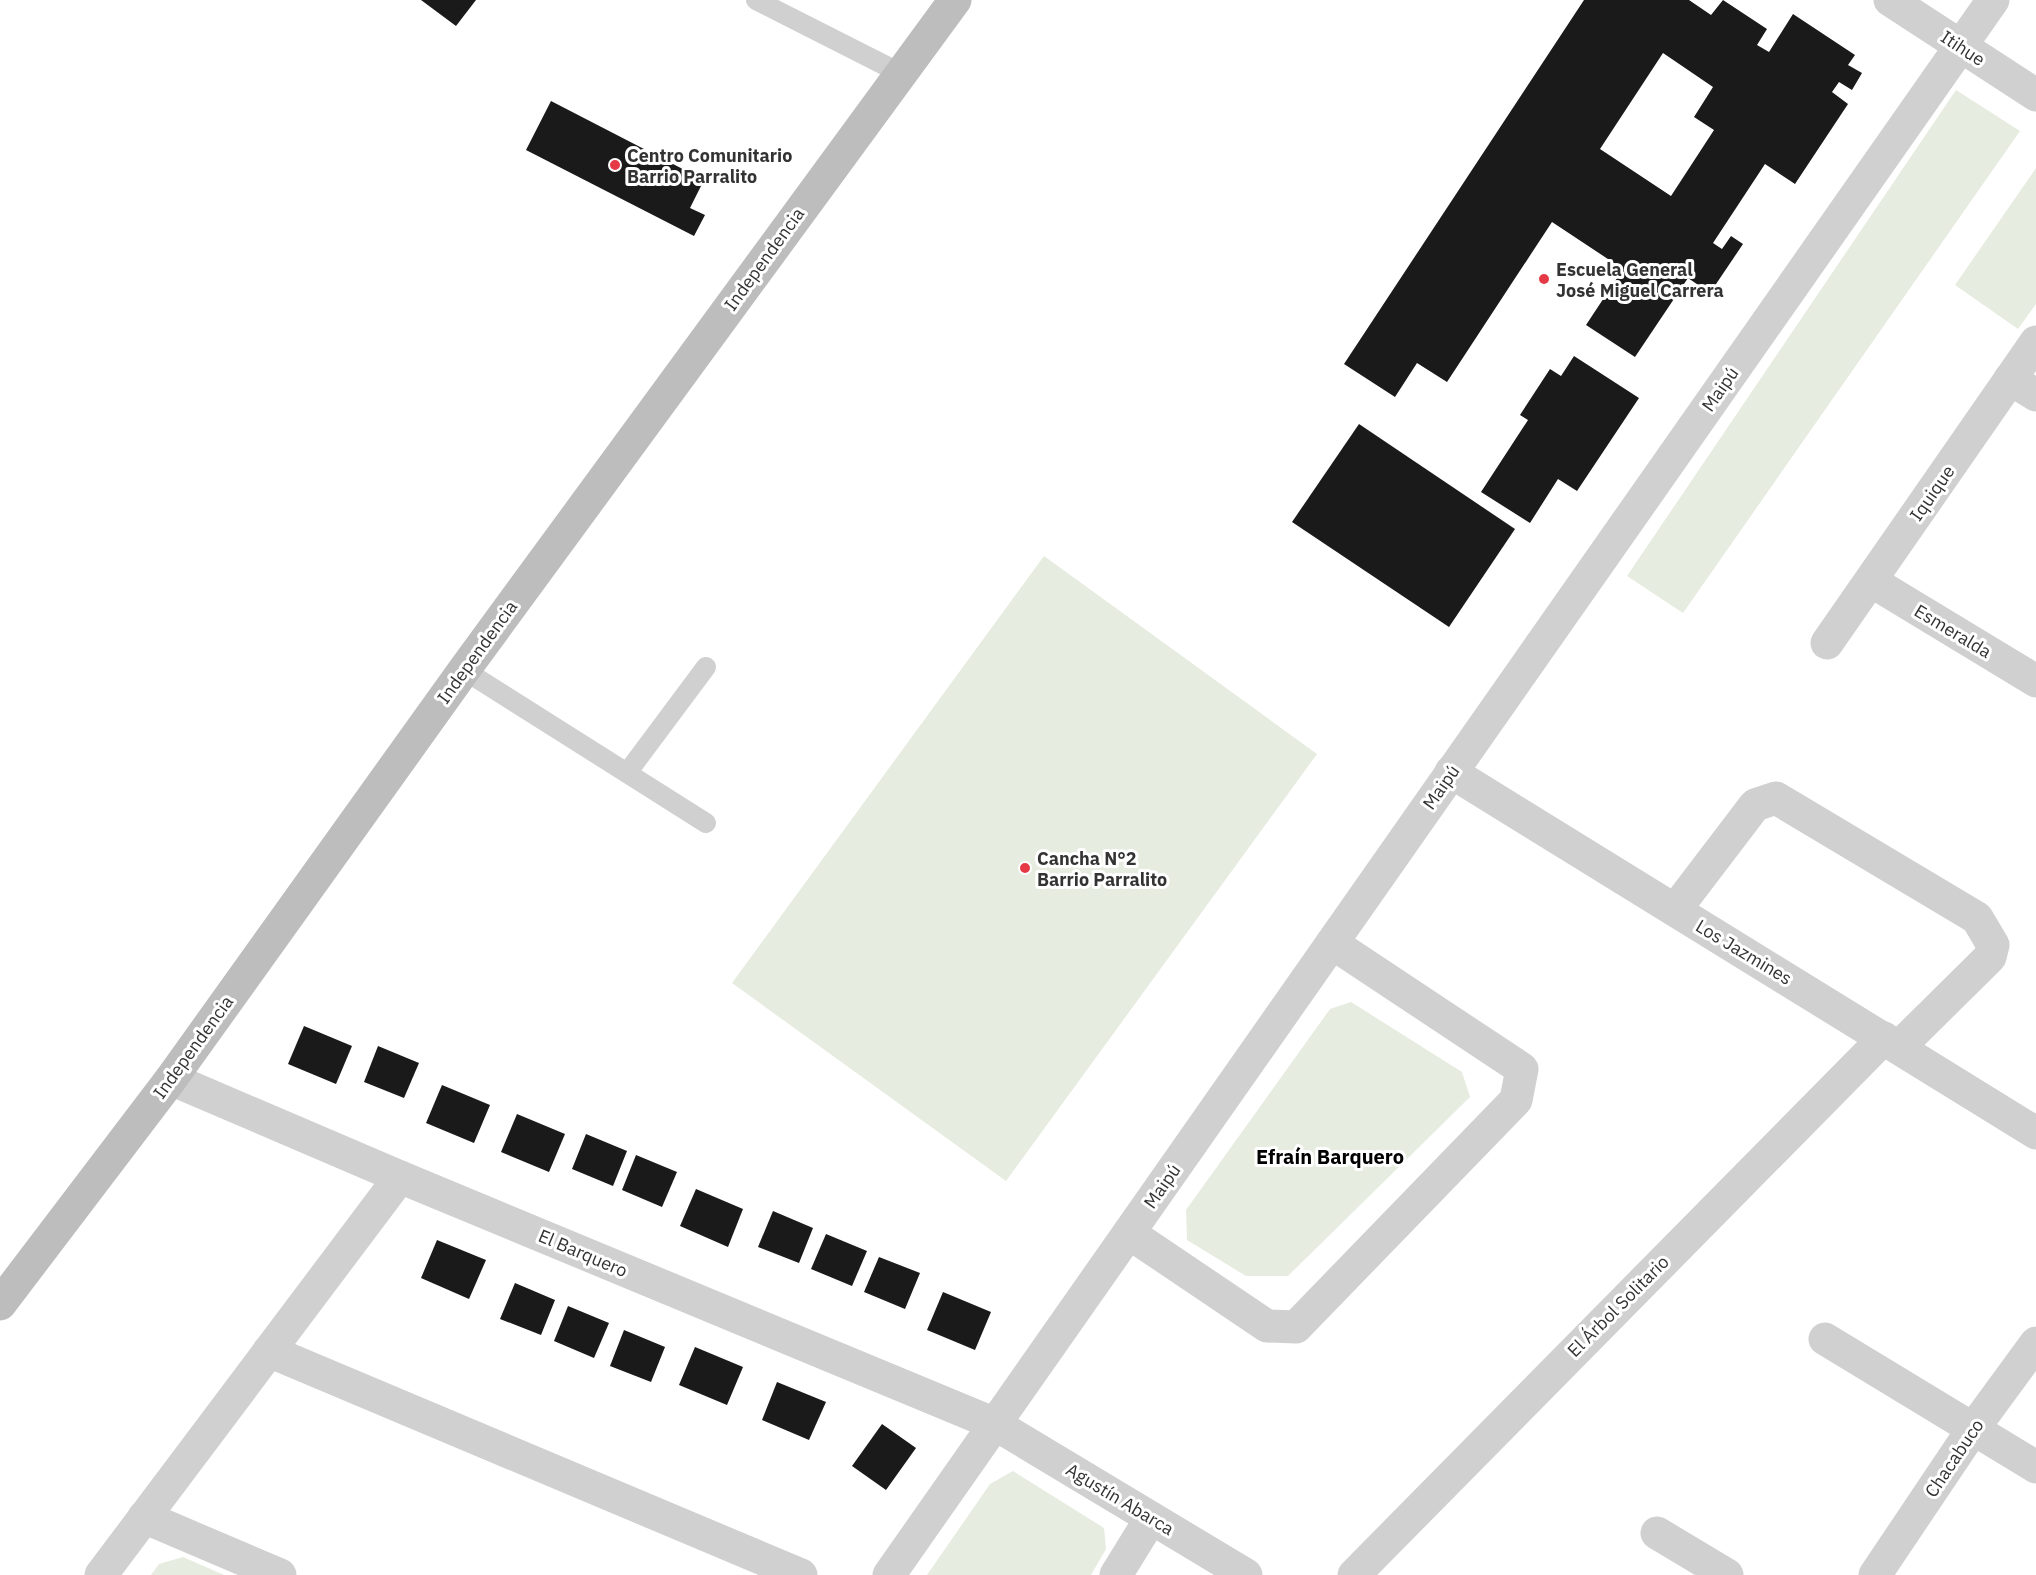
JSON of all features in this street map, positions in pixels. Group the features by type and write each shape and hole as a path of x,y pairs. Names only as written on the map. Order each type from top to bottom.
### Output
{"street":[{"name":"Independencia","path":"0,1304 171,1079 464,670 955,0"},
{"name":"Itihue","path":"1890,0 2036,95"},
{"name":"Maipú","path":"889,1575 1993,0"},
{"name":"Iquique","path":"1827,643 1871,581 2023,387 2036,342"},
{"name":"Esmeralda","path":"1871,581 2036,681"},
{"name":"Los Jazmines","path":"1451,772 2036,1133"},
{"name":"El Árbol Solitario","path":"1354,1575 1891,1043 1990,957 1993,945 1977,918 1776,798 1755,805 1675,910"},
{"path":"1129,1233 1267,1326 1296,1327 1516,1100 1522,1069 1332,943"},
{"name":"El Barquero","path":"171,1079 400,1177 995,1424"},
{"path":"101,1575 400,1177"},
{"path":"1825,1339 2036,1467"},
{"name":"Chacabuco","path":"1875,1575 1973,1429 2036,1343"},
{"path":"269,1351 801,1575"},
{"name":"Agustín Abarca","path":"995,1424 1246,1575"},
{"path":"144,1517 280,1575"},
{"path":"1116,1575 1151,1518"},
{"path":"1657,1533 1727,1575"}],"lane":[{"path":"756,0 900,73"},
{"path":"627,773 706,668"},
{"path":"464,670 706,823"}],"shaded area":[{"path":"1956,90 2020,131 1683,613 1627,576"},
{"path":"2036,168 2036,304 2018,329 1955,285"},
{"name":"Cancha N°2 Barrio Parralito","path":"1044,556 1317,754 1006,1181 732,983"},
{"path":"1351,1002 1462,1072 1470,1097 1288,1276 1246,1276 1187,1240 1186,1210 1330,1009"},
{"path":"1013,1471 1104,1528 1106,1549 1091,1575 927,1575 990,1484"},
{"path":"183,1557 224,1575 151,1575 159,1564"}],"building":[{"path":"421,0 476,0 456,26"},
{"path":"1584,0 1689,0 1711,15 1723,0 1767,29 1757,45 1769,52 1793,14 1855,55 1848,65 1862,73 1852,90 1839,82 1832,92 1848,104 1795,184 1765,164 1713,243 1722,249 1731,236 1743,244 1710,293 1688,278 1635,357 1586,325 1623,269 1552,222 1447,382 1417,363 1395,397 1344,364","holes":["1663,53 1713,87 1694,117 1714,130 1671,196 1600,149"]},
{"name":"Centro Comunitario Barrio Parralito","path":"551,101 704,180 690,208 705,215 694,236 526,150"},
{"path":"1574,356 1639,398 1577,491 1558,479 1530,523 1481,492 1528,420 1520,415 1550,369 1561,376"},
{"path":"1359,424 1515,529 1449,627 1292,522"},
{"path":"304,1026 352,1046 336,1084 288,1064"},
{"path":"378,1046 419,1063 404,1098 364,1082"},
{"path":"442,1085 490,1105 474,1143 426,1123"},
{"path":"517,1114 565,1134 549,1172 501,1152"},
{"path":"586,1134 627,1151 613,1186 572,1169"},
{"path":"636,1155 677,1172 662,1207 622,1190"},
{"path":"696,1189 743,1209 728,1247 680,1226"},
{"path":"773,1211 813,1228 799,1263 758,1247"},
{"path":"826,1234 867,1251 852,1286 811,1269"},
{"path":"437,1240 486,1260 469,1299 421,1278"},
{"path":"879,1257 920,1273 905,1309 864,1292"},
{"path":"515,1283 555,1300 541,1335 500,1319"},
{"path":"943,1292 991,1312 975,1350 927,1330"},
{"path":"568,1306 609,1323 594,1358 554,1341"},
{"path":"624,1330 665,1347 651,1382 610,1366"},
{"path":"695,1347 743,1367 727,1405 679,1385"},
{"path":"777,1382 826,1402 809,1440 762,1420"},
{"path":"882,1424 916,1448 886,1490 852,1466"}],"place":[{"name":"Centro Comunitario Barrio Parralito","path":"615,165"},
{"name":"Escuela General José Miguel Carrera","path":"1544,279"},
{"name":"Cancha N°2 Barrio Parralito","path":"1025,868"}],"district":[{"name":"Efraín Barquero","path":"1330,1156"}]}
